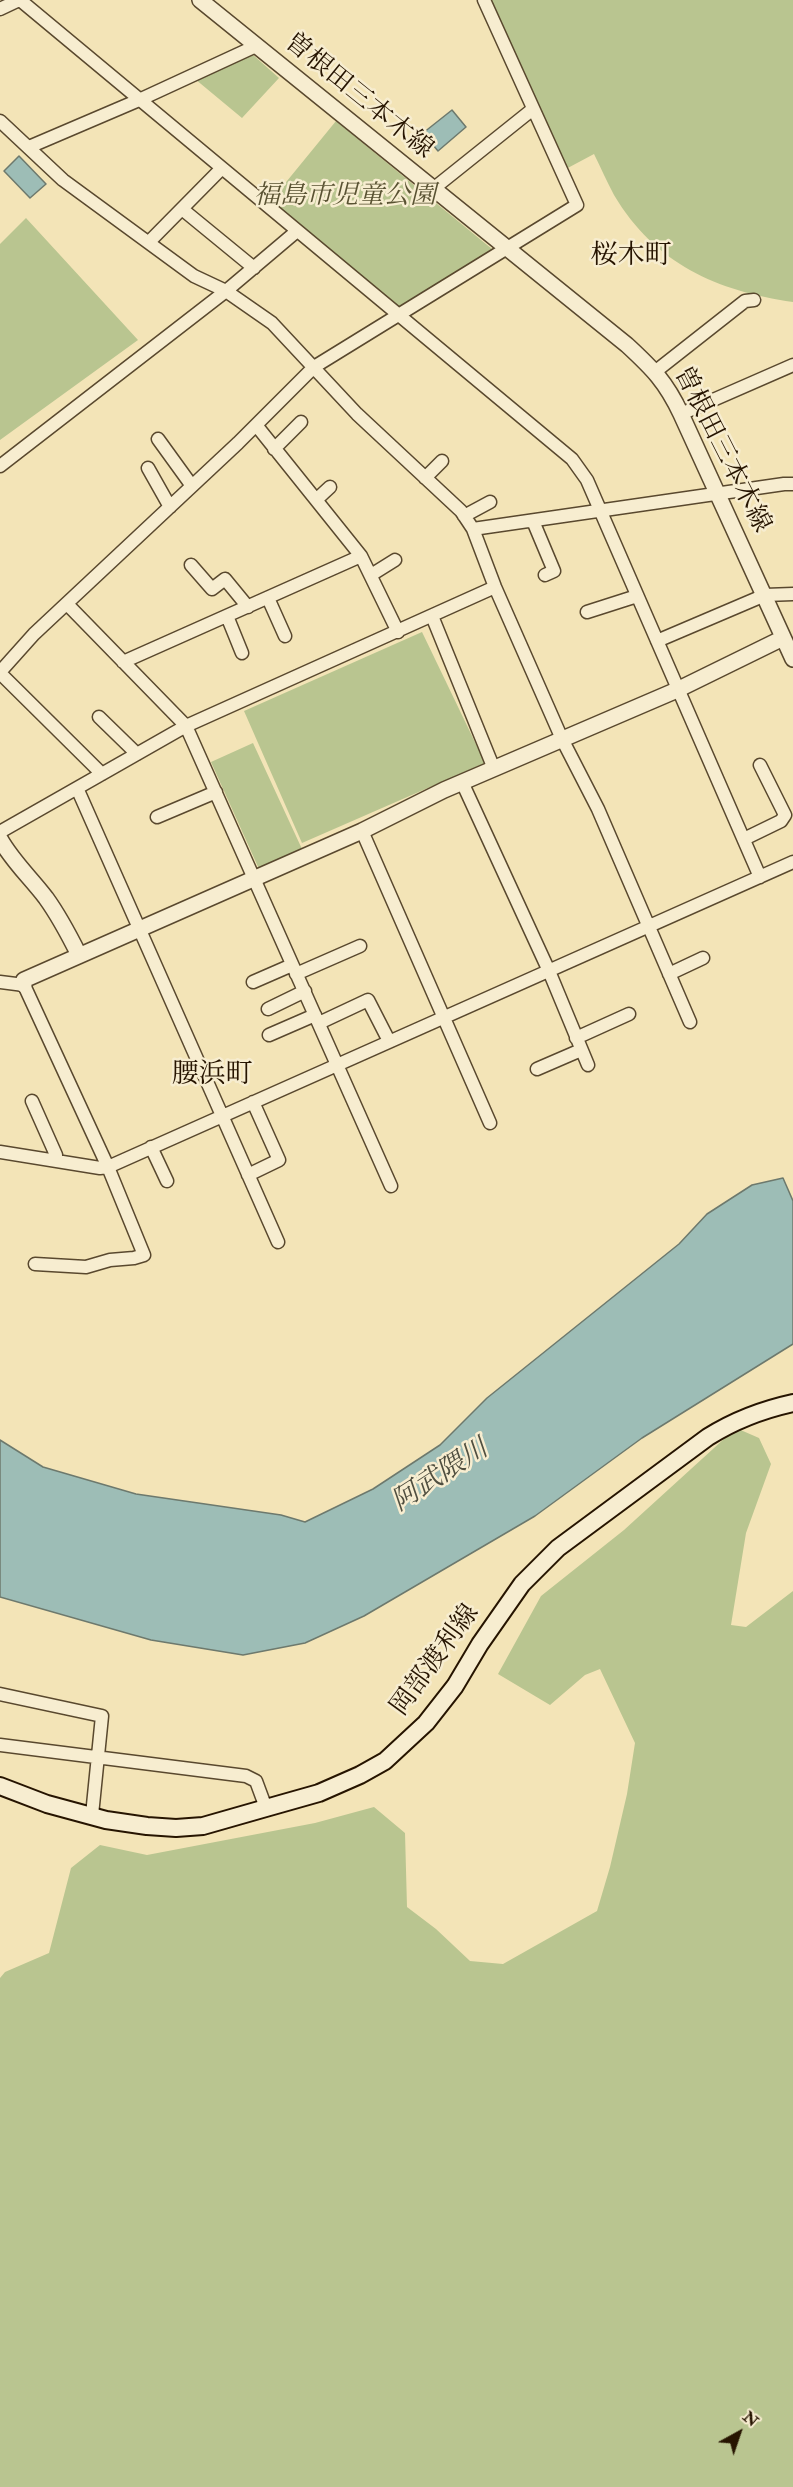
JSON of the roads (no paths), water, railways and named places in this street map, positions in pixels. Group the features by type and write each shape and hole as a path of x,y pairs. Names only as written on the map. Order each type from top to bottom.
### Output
{"main road":[{"name":"岡部渡利線","path":"0,1786 47,1804 106,1820 176,1828 203,1826 319,1793 360,1775 385,1761 426,1723 455,1686 480,1644 522,1584 558,1548 708,1437 734,1421 757,1412 793,1403"}],"street":[{"path":"0,9 20,0 572,459 587,480 760,877"},
{"name":"曽根田三本木線","path":"201,0 627,345 656,371 670,391 765,595 788,637 793,659"},
{"path":"102,774 0,672 34,633 170,507 314,368 577,205 484,0"},
{"path":"29,147 256,46"},
{"path":"433,189 534,110"},
{"path":"0,121 63,180 194,276 226,291 272,323 357,414 464,516 473,530 495,587 562,739 598,809 690,1022"},
{"path":"149,242 222,168"},
{"path":"182,209 254,268"},
{"path":"0,466 226,291 297,231"},
{"path":"656,371 745,301 754,300"},
{"path":"681,414 793,365"},
{"path":"274,449 301,422"},
{"path":"256,425 361,556 398,632"},
{"path":"158,439 192,486"},
{"path":"425,478 442,461"},
{"path":"148,468 170,507"},
{"path":"473,530 793,484"},
{"path":"316,500 330,487"},
{"path":"464,516 490,501"},
{"path":"533,521 554,571 545,575"},
{"path":"123,662 361,556"},
{"path":"370,575 395,560"},
{"path":"191,565 212,589 225,579 248,606"},
{"path":"0,832 186,726 495,587"},
{"path":"657,641 765,595 793,594"},
{"path":"587,612 637,596"},
{"path":"268,598 285,636"},
{"path":"67,604 186,726 391,1186"},
{"path":"227,616 242,653"},
{"path":"432,616 494,769"},
{"path":"35,1264 86,1268 110,1260 144,1255 108,1167 24,985 24,980 256,879 462,782 677,690 788,637"},
{"path":"99,717 137,754"},
{"path":"744,839 781,821 785,815 760,765"},
{"path":"462,782 549,971 588,1065"},
{"path":"77,788 278,1242"},
{"path":"157,817 216,792"},
{"path":"362,831 490,1123"},
{"path":"0,839 6,857 32,879 56,911 79,955"},
{"path":"0,1152 108,1167 793,862"},
{"path":"253,982 360,946"},
{"path":"669,974 703,958"},
{"path":"0,982 24,985"},
{"path":"268,1009 304,991"},
{"path":"269,1035 368,1000 389,1041"},
{"path":"537,1069 629,1014"},
{"path":"32,1101 56,1155 56,1161"},
{"path":"248,1175 279,1160 253,1102"},
{"path":"152,1148 167,1180"},
{"path":"0,1694 102,1716 92,1815"},
{"path":"0,1745 246,1776 256,1781 266,1808"}],"water":[{"path":"452,110 466,127 438,151 423,133"},
{"path":"19,156 46,184 30,198 4,171"},
{"name":"阿武隈川","path":"783,1178 793,1201 793,1344 642,1438 535,1516 364,1616 305,1643 243,1655 151,1640 0,1597 0,1440 43,1467 136,1494 281,1515 305,1522 373,1489 440,1445 487,1398 679,1244 707,1214 752,1185"}],"district":[{"name":"桜木町","path":"631,257"},
{"name":"腰浜町","path":"212,1076"}],"park label":[{"name":"福島市児童公園","path":"345,197"}]}
